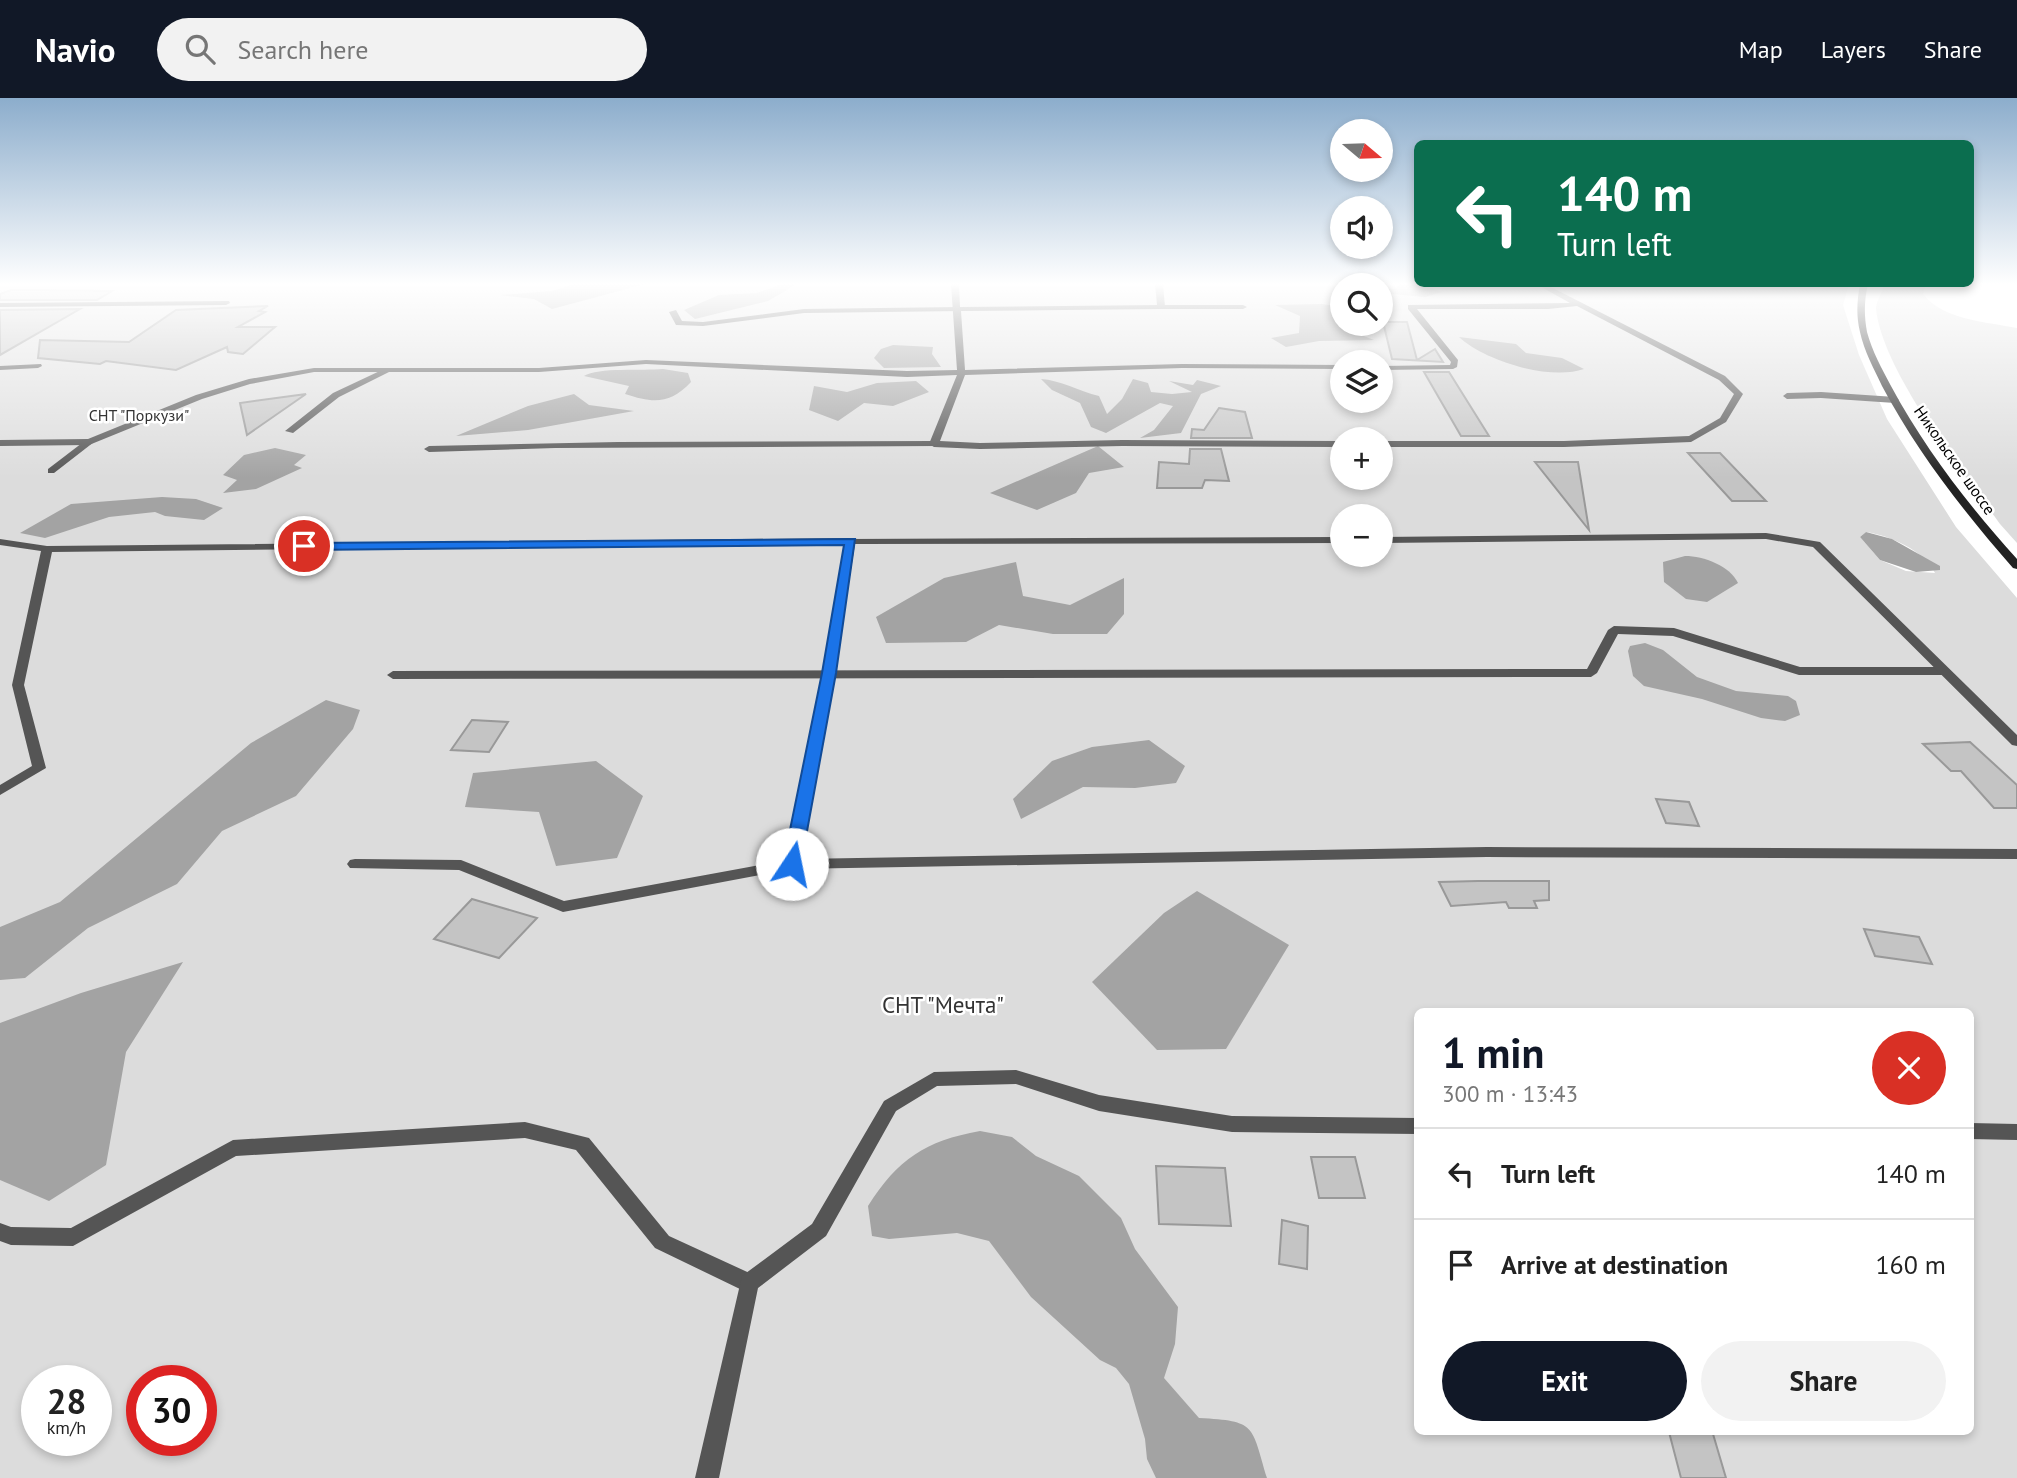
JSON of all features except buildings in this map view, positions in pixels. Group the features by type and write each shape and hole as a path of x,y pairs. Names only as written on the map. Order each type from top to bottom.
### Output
{"main road":[{"name":"Никольское шоссе","path":"1870,348 1895,400 1973,516 2017,566"}],"street":[{"path":"934,443 961,374 960,348"},
{"path":"1393,368 1453,367 1455,362 1444,348"},
{"path":"1393,444 1563,444 1692,439 1723,420 1739,394 1723,378 1666,348"},
{"path":"51,471 89,442 148,416 249,382 314,370 539,370 646,362 752,369 961,374 1065,368 1330,367"},
{"path":"0,368 38,366"},
{"path":"290,431 336,395 387,370"},
{"path":"1787,396 1834,395 1895,400"},
{"path":"0,443 89,442"},
{"path":"429,449 541,443 757,446 934,443 980,446 1122,443 1330,444"},
{"path":"1393,540 1766,536 1816,544 2017,743"},
{"path":"0,542 47,549 850,541 1330,540"},
{"path":"792,864 829,673 850,541"},
{"path":"0,791 39,768 18,685 47,549"},
{"path":"393,675 1591,673 1614,630 1674,632 1799,671 1945,671"},
{"path":"355,864 461,866 564,907 792,864 1487,852 2017,854"},
{"path":"707,1478 749,1283 819,1230 890,1106 934,1079 1016,1077 1099,1102 1232,1124 1414,1126"},
{"path":"0,1233 11,1236 73,1237 233,1148 525,1130 582,1144 662,1242 749,1283"},
{"path":"1974,1131 2017,1132"}],"green space":[{"name":"СНТ \"Мечта\"","path":"0,348 1857,348 1887,419 1956,527 2017,598 2017,1478 0,1478","holes":["1866,532 1905,545 1923,557 1935,573 1906,571 1880,560 1860,537"]},
{"path":"1888,348 2017,348 2017,543 1946,450 1893,362"}],"shaded area":[{"path":"933,348 932,354 941,367 884,368 874,358 881,349"},
{"path":"1474,348 1521,348 1526,353 1562,358 1584,369 1570,372 1536,370"},
{"path":"663,369 688,373 691,382 675,395 652,400 625,394 629,386 584,376 610,370"},
{"path":"1041,379 1099,396 1107,414 1122,399 1133,379 1148,383 1151,392 1172,394 1192,392 1169,381 1193,385 1197,380 1221,386 1201,394 1181,433 1140,438 1154,430 1173,406 1160,403 1106,433 1091,427 1080,403 1052,390"},
{"path":"916,381 929,392 893,406 864,403 838,421 809,410 814,386 847,392 877,383"},
{"path":"574,394 589,405 634,411 528,430 456,436 528,406"},
{"path":"1098,446 1124,467 1089,473 1076,493 1037,510 990,493"},
{"path":"275,448 306,455 294,465 302,468 256,489 223,493 237,480 223,475 244,455"},
{"path":"162,497 196,499 223,508 204,520 165,516 155,512 109,517 45,538 20,533 71,504"},
{"path":"1866,532 1892,539 1940,566 1940,570 1916,572 1880,560 1860,537"},
{"path":"1685,556 1716,563 1738,583 1707,602 1686,599 1664,582 1663,562"},
{"path":"1016,562 1023,596 1070,605 1124,578 1124,614 1107,634 1053,634 999,625 966,642 886,643 876,617 944,578"},
{"path":"1645,643 1663,650 1697,677 1736,691 1788,696 1796,701 1800,715 1785,721 1761,718 1702,699 1644,686 1633,676 1628,651 1630,646"},
{"path":"326,700 360,710 353,729 296,796 222,831 177,884 88,928 25,978 0,980 0,927 60,902 251,743"},
{"path":"1149,740 1185,766 1176,783 1135,788 1083,787 1021,819 1013,799 1052,761 1092,747"},
{"path":"596,761 643,796 617,858 556,866 539,812 465,807 473,773"},
{"path":"1197,891 1289,945 1226,1049 1157,1050 1092,982 1164,913"},
{"path":"183,962 126,1052 106,1165 49,1201 0,1180 0,1023 81,993"},
{"path":"980,1131 1012,1137 1036,1156 1079,1176 1121,1218 1135,1249 1178,1307 1175,1344 1164,1378 1199,1418 1232,1421 1249,1429 1258,1447 1267,1478 1156,1478 1147,1459 1145,1439 1129,1384 1116,1368 1100,1360 1031,1297 989,1241 957,1233 889,1239 872,1236 868,1206 902,1164 944,1140"}],"route":[{"path":"304,546 850,541 829,673 792,864"}],"park label":[{"name":"СНТ \"Поркузи\"","path":"139,415"}]}
